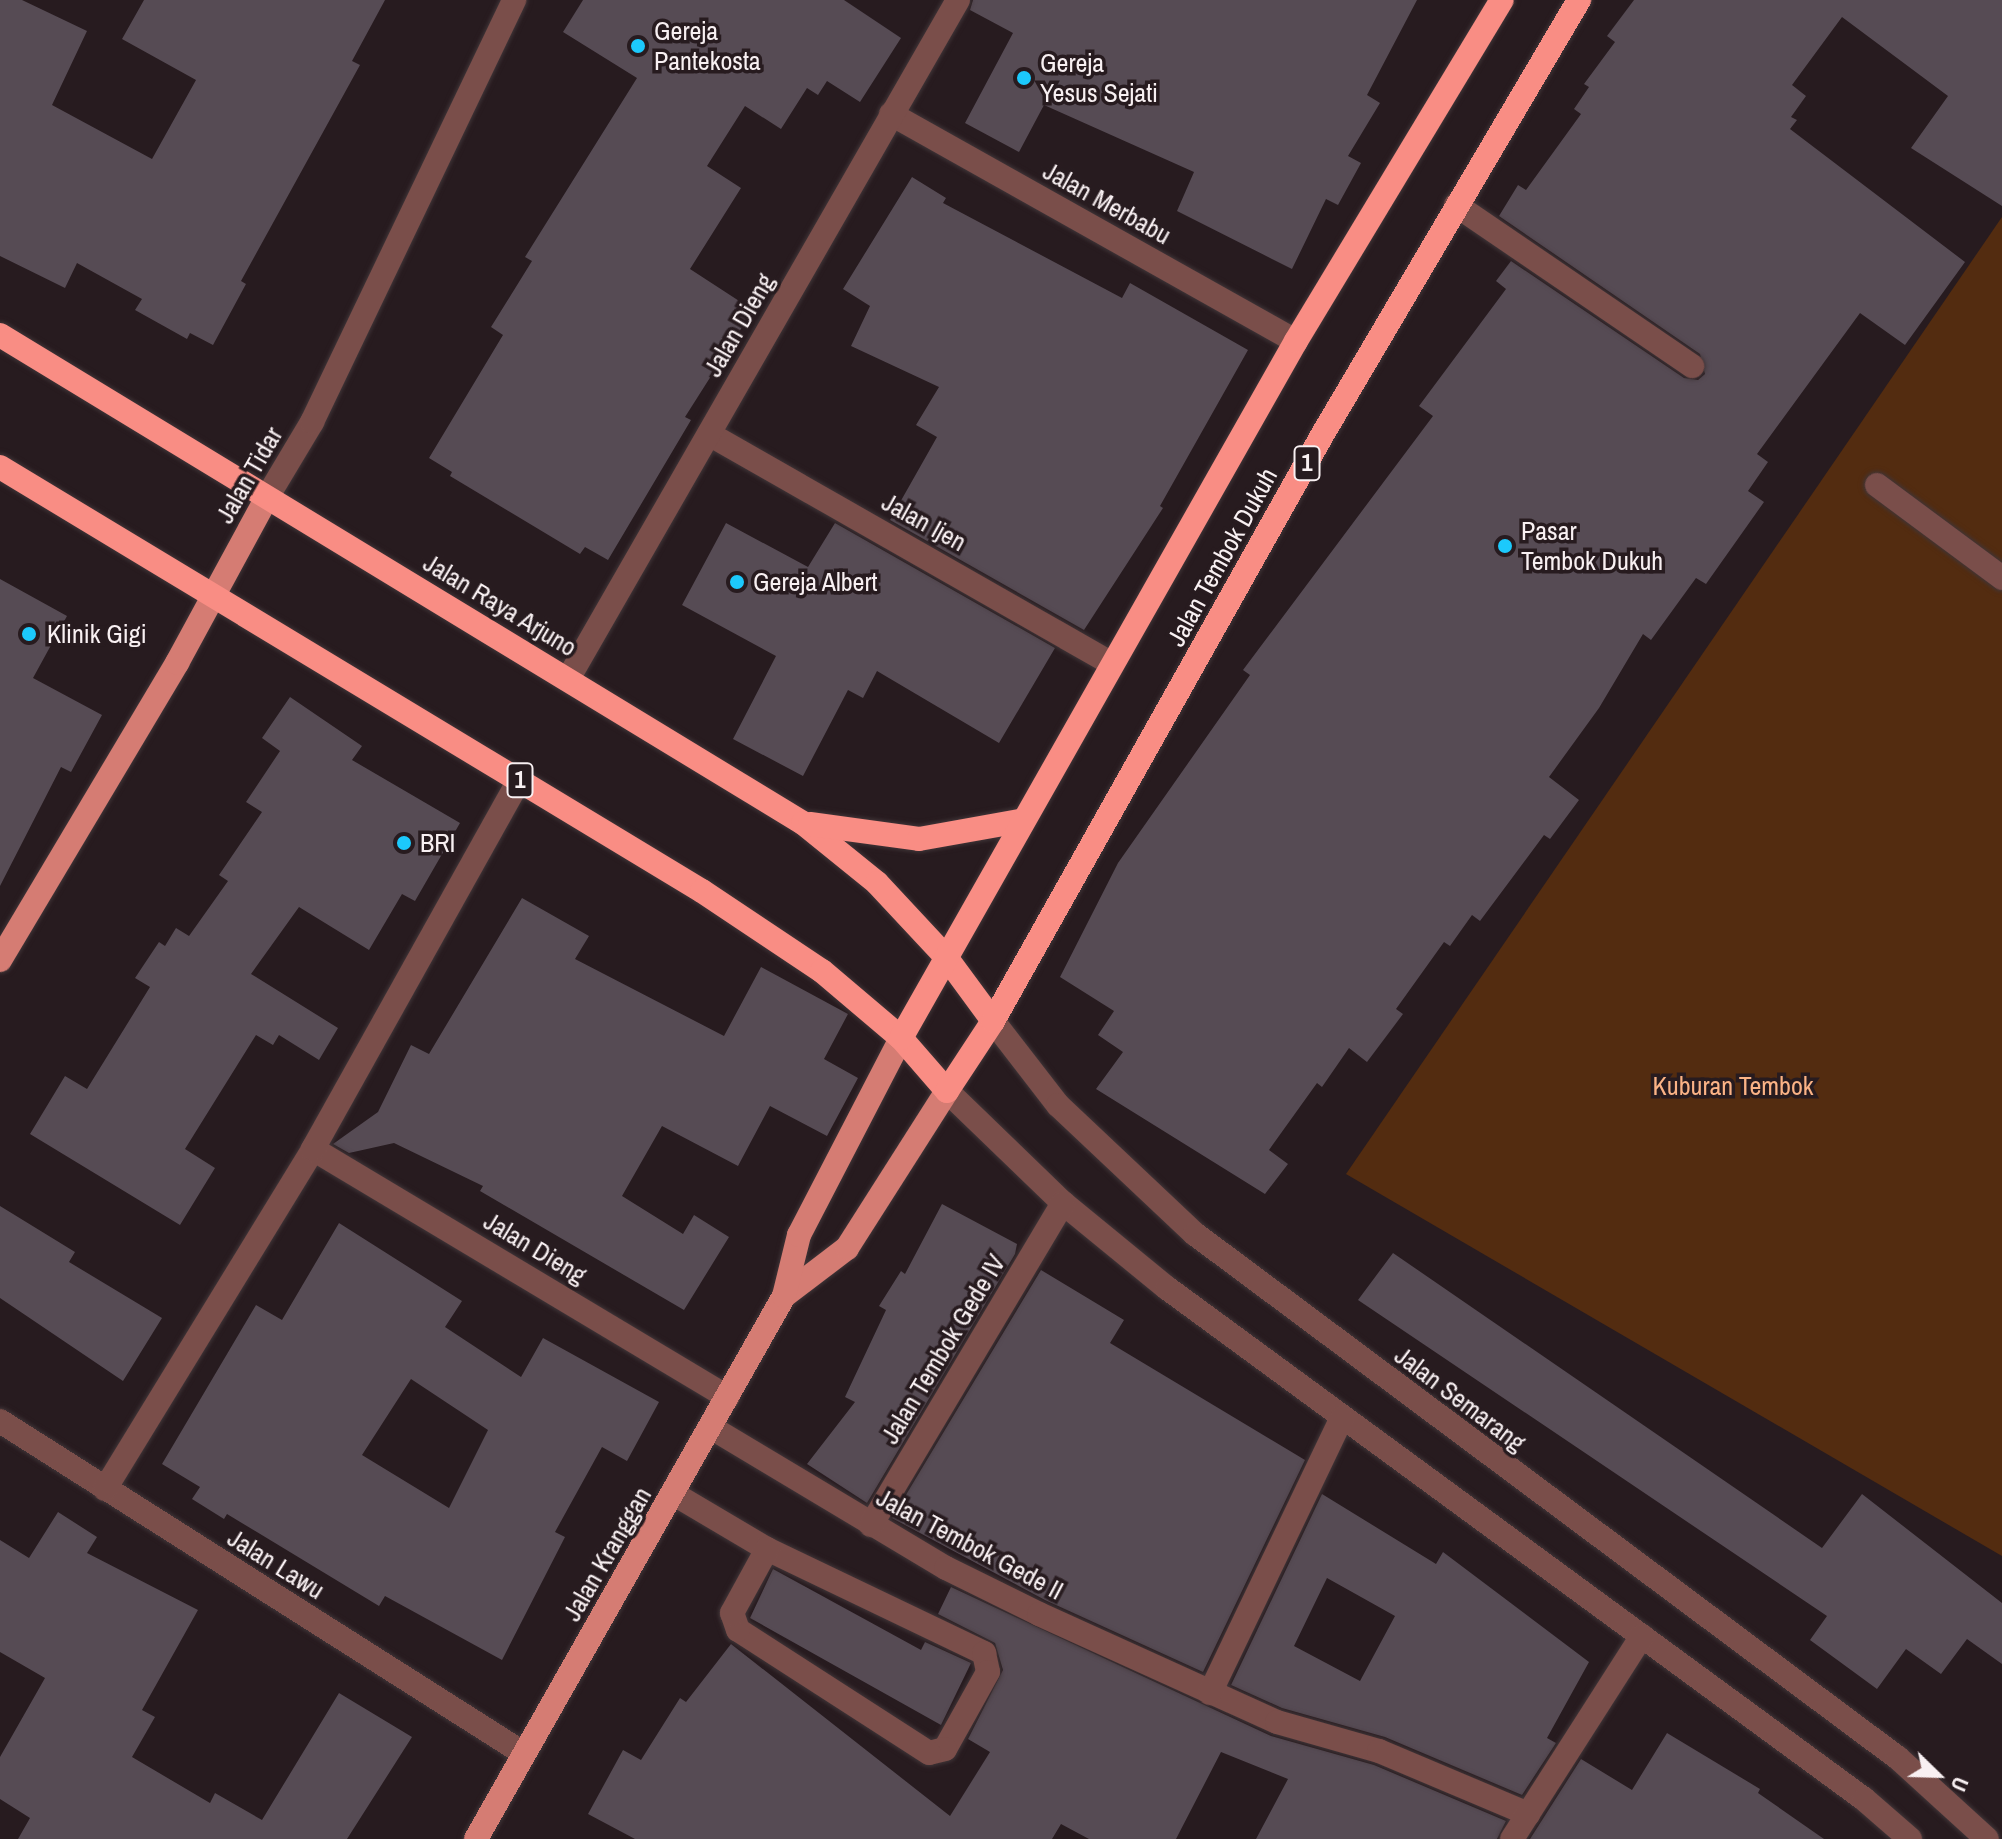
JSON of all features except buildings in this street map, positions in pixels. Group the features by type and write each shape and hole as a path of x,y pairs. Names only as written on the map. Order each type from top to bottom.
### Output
{"highway":[{"name":"Jalan Tembok Dukuh","path":"901,1038 1020,821 1296,341 1502,0"},
{"name":"Jalan Tembok Dukuh","path":"993,1021 1456,205 1579,0"},
{"name":"Jalan Raya Arjuno","path":"0,335 803,823 877,883 946,957"},
{"name":"1","path":"0,467 520,779 822,971 901,1038 947,1091"},
{"path":"803,823 919,839 1020,821"},
{"name":"Jalan Semarang","path":"946,957 993,1021"},
{"name":"Jalan Kranggan","path":"947,1091 993,1021"}],"main road":[{"name":"Jalan Tidar","path":"0,960 213,597 266,499"},
{"name":"Jalan Kranggan","path":"476,1839 712,1428 784,1296 799,1235 901,1038"},
{"name":"Jalan Kranggan","path":"784,1296 847,1248 947,1091"}],"street":[{"name":"Jalan Tidar","path":"266,499 312,422 514,0"},
{"name":"Jalan Dieng","path":"568,679 958,0"},
{"name":"Jalan Merbabu","path":"891,114 1296,341"},
{"path":"1456,205 1692,366"},
{"name":"Jalan Ijen","path":"709,434 1111,663"},
{"path":"1877,485 2002,578"},
{"path":"105,1489 313,1149 520,779"},
{"name":"Jalan Semarang","path":"993,1021 1050,1096 1195,1234 1898,1758 1987,1839"},
{"path":"947,1091 1063,1203 1341,1419 1864,1799 1910,1839"},
{"name":"Jalan Dieng","path":"313,1149 727,1397"},
{"name":"Jalan Tembok Gede IV","path":"871,1525 1063,1203"},
{"path":"1210,1693 1341,1419"},
{"name":"Jalan Lawu","path":"0,1421 523,1753"},
{"name":"Jalan Tembok Gede II","path":"712,1428 871,1525 959,1574 1210,1693 1277,1722 1379,1751 1528,1814"},
{"path":"674,1494 767,1549 984,1653 988,1672 945,1749 929,1753 738,1630 732,1613 767,1549"},
{"path":"1512,1839 1642,1636"}],"green space":[{"name":"Kuburan Tembok","path":"2002,217 2002,1556 1346,1174"}],"place":[{"name":"Gereja Pantekosta","path":"638,46"},
{"name":"Gereja Yesus Sejati","path":"1024,78"},
{"name":"Pasar Tembok Dukuh","path":"1505,546"},
{"name":"Gereja Albert","path":"737,582"},
{"name":"Klinik Gigi","path":"29,634"},
{"name":"BRI","path":"404,843"}]}
